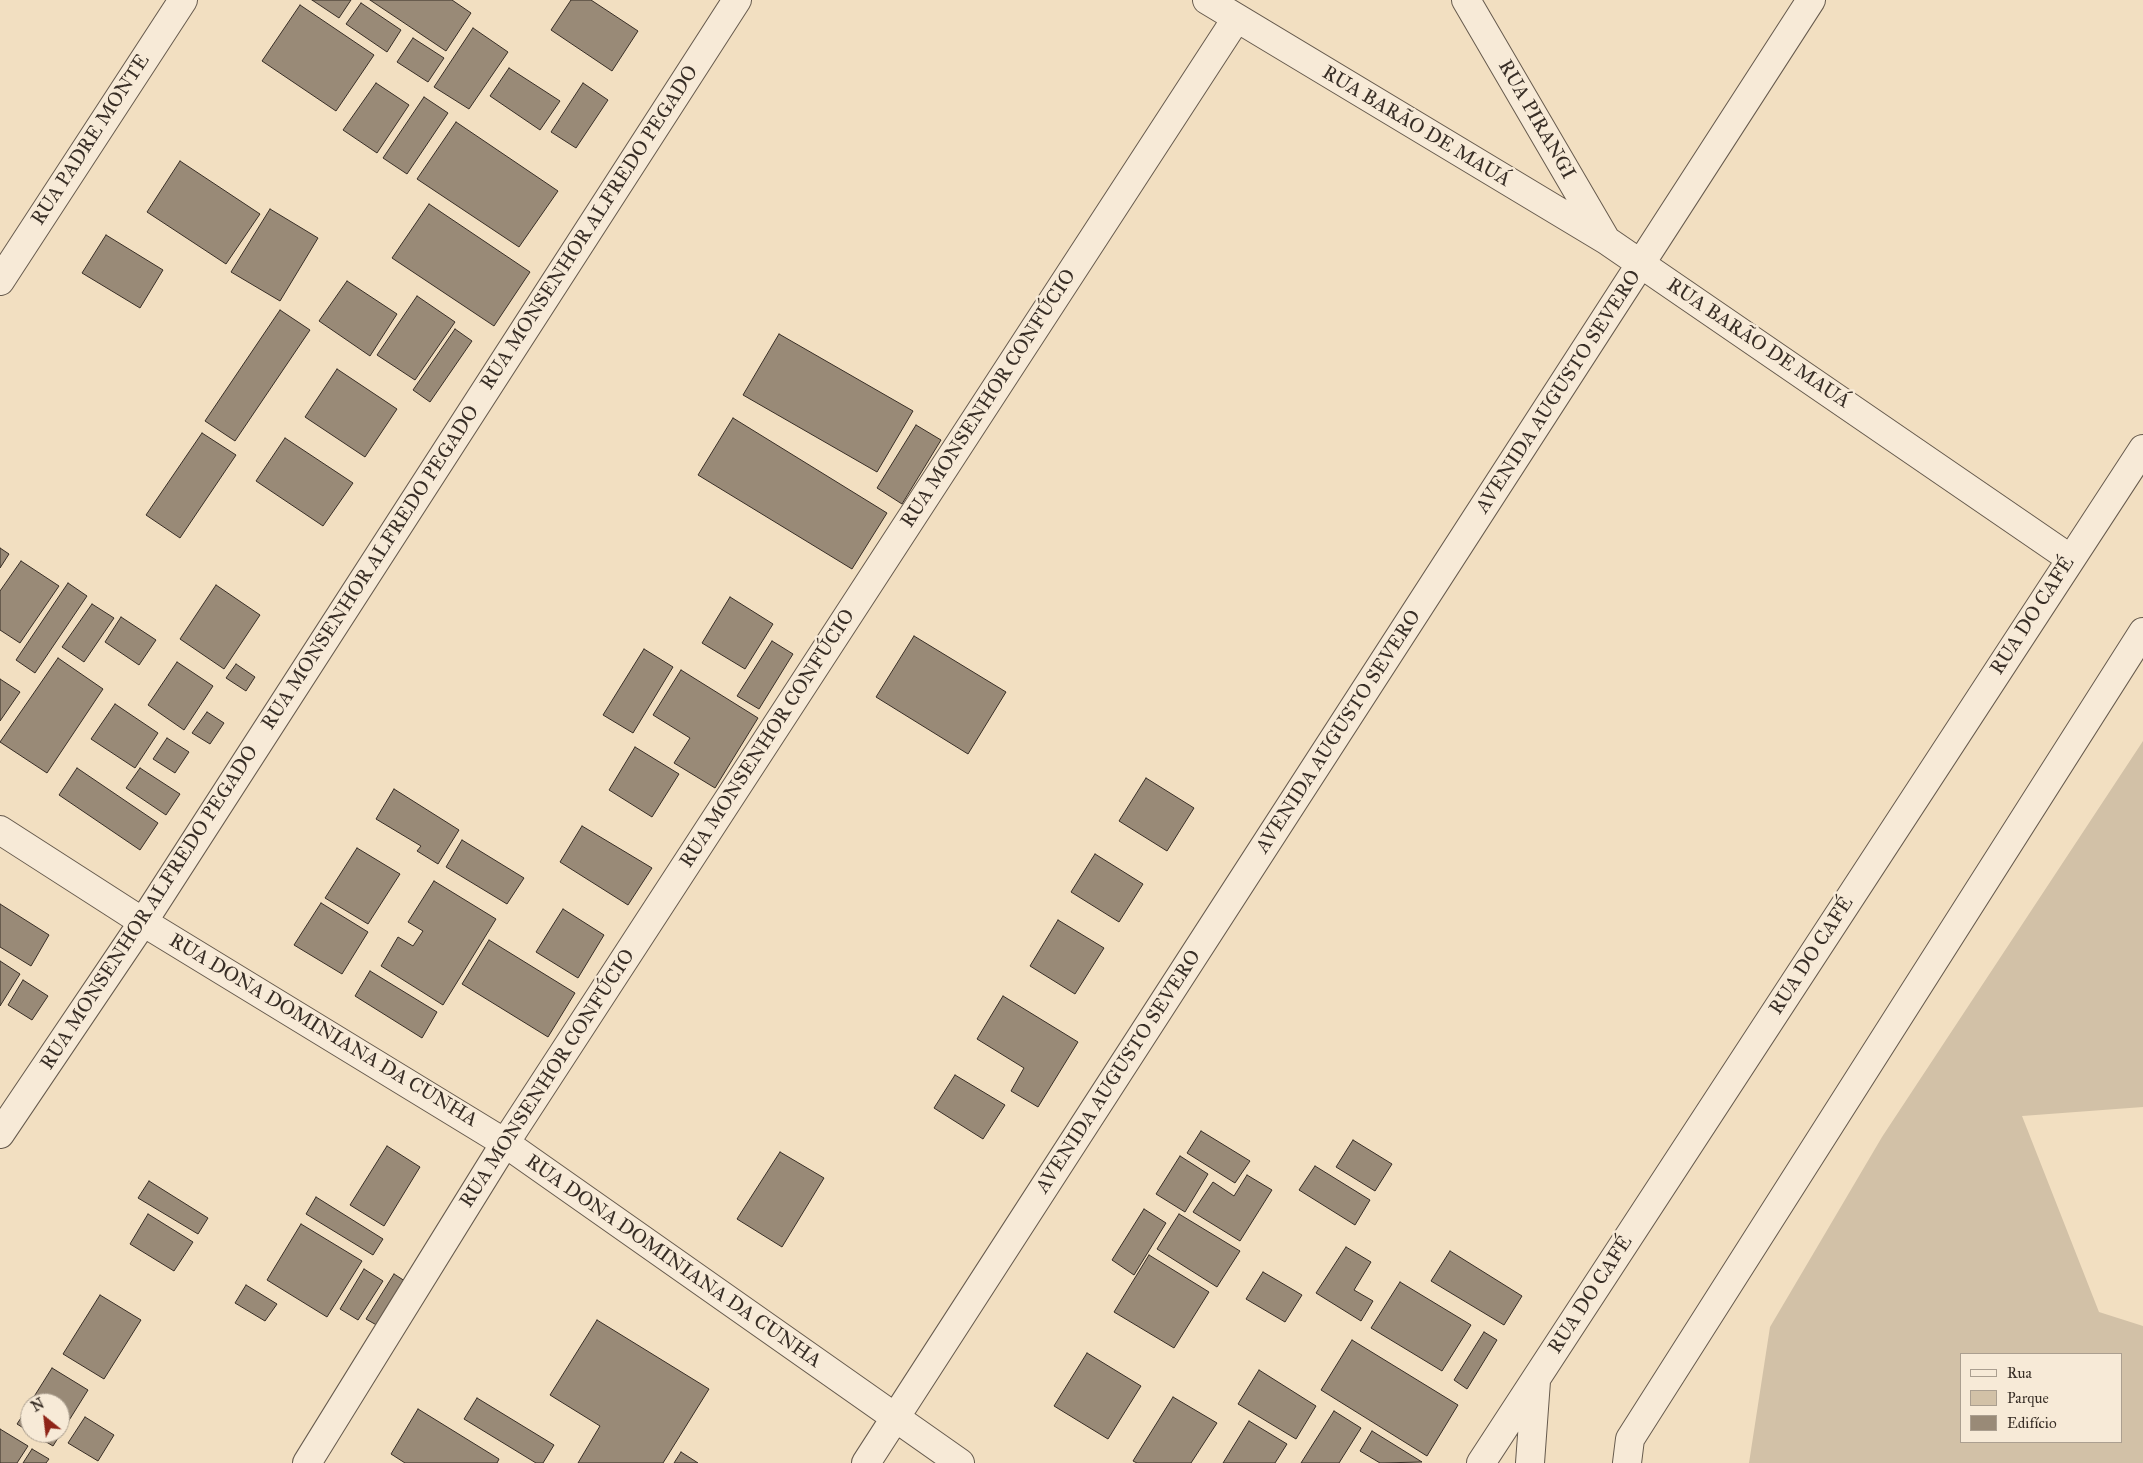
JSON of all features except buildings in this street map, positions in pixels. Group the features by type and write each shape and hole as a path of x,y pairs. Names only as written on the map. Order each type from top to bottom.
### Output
{"street":[{"name":"RUA PADRE MONTE","path":"0,281 183,0"},
{"name":"RUA MONSENHOR ALFREDO PEGADO","path":"0,1134 143,922 737,0"},
{"name":"RUA BARÃO DE MAUÁ","path":"1207,0 1606,240 2071,559"},
{"name":"RUA PIRANGI","path":"1466,0 1606,240"},
{"name":"AVENIDA AUGUSTO SEVERO","path":"866,1463 1812,0"},
{"name":"RUA MONSENHOR CONFÚCIO","path":"307,1463 505,1142 1236,19"},
{"name":"RUA DO CAFÉ","path":"1481,1463 2143,449"},
{"path":"1628,1463 1630,1439 2143,632"},
{"name":"RUA DONA DOMINIANA DA CUNHA","path":"0,830 143,922 505,1142 960,1463"},
{"path":"1530,1463 1536,1379"}],"green space":[{"path":"2143,741 2143,1107 2022,1116 2099,1312 2143,1326 2143,1463 1749,1463 1770,1327 1882,1137"}]}
